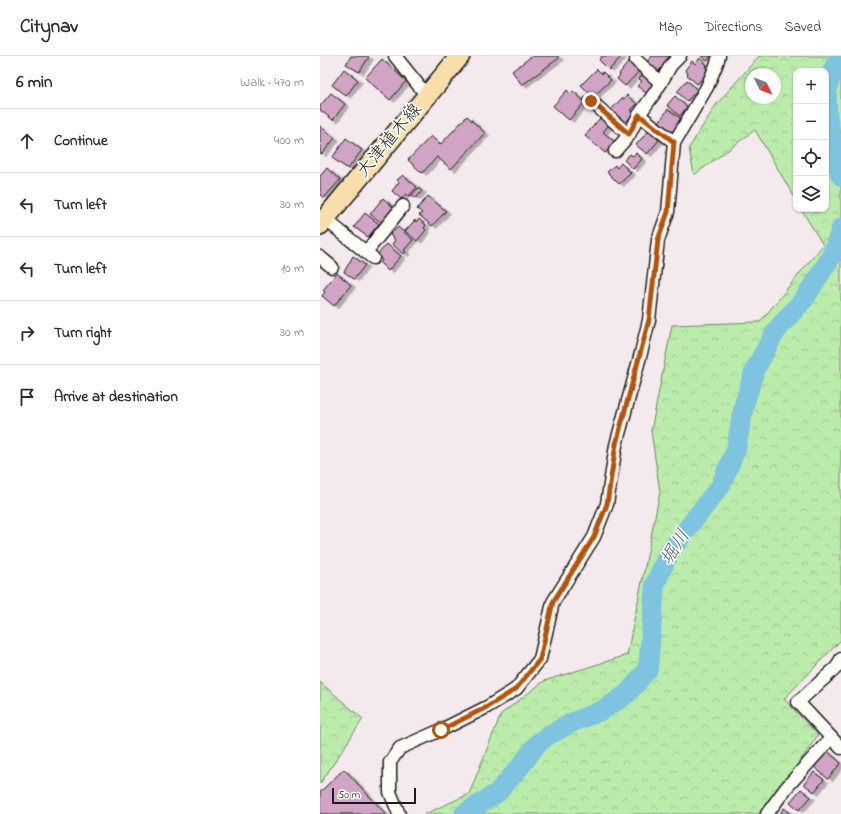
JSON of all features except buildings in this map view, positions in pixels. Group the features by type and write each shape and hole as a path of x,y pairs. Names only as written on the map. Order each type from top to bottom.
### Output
{"main road":[{"name":"大津植木線","path":"323,222 460,56"}],"street":[{"path":"395,56 427,96"},
{"path":"615,151 629,134 639,115 661,83 671,65 680,56"},
{"path":"399,814 390,792 390,762 400,748 487,707 516,689 540,659 553,602 594,537 607,504 616,444 649,320 658,240 668,212 674,142 707,87 719,56"},
{"path":"636,60 661,83"},
{"path":"591,101 629,134"},
{"path":"639,115 674,142"},
{"path":"323,222 369,255 403,206"},
{"path":"320,257 332,267"},
{"path":"841,659 837,666 798,702 841,748"},
{"path":"768,814 786,788 831,738"}],"green space":[{"path":"759,56 841,56 841,640 784,699 818,735 763,814 425,814 469,794 501,714 544,681 627,655 660,492 651,431 672,325 760,322 823,245 803,212 829,212 829,68 793,68 793,195 755,130 694,175 689,148 716,105 745,72 745,104 781,104 781,68 748,68"},
{"path":"320,682 363,719 320,784"}],"waterway":[{"name":"堀川","path":"841,57 833,70 828,84 827,99 830,131 841,176"},
{"name":"堀川","path":"464,814 497,793 520,767 537,744 547,736 573,722 603,710 627,694 648,669 655,584 670,551 721,485 736,449 744,405 755,369 780,326 805,298 831,257 841,228"}],"route":[{"path":"441,730 487,707 516,689 540,659 553,602 594,537 607,504 616,444 649,320 658,240 668,212 674,142 639,115 629,134 591,101"}]}
